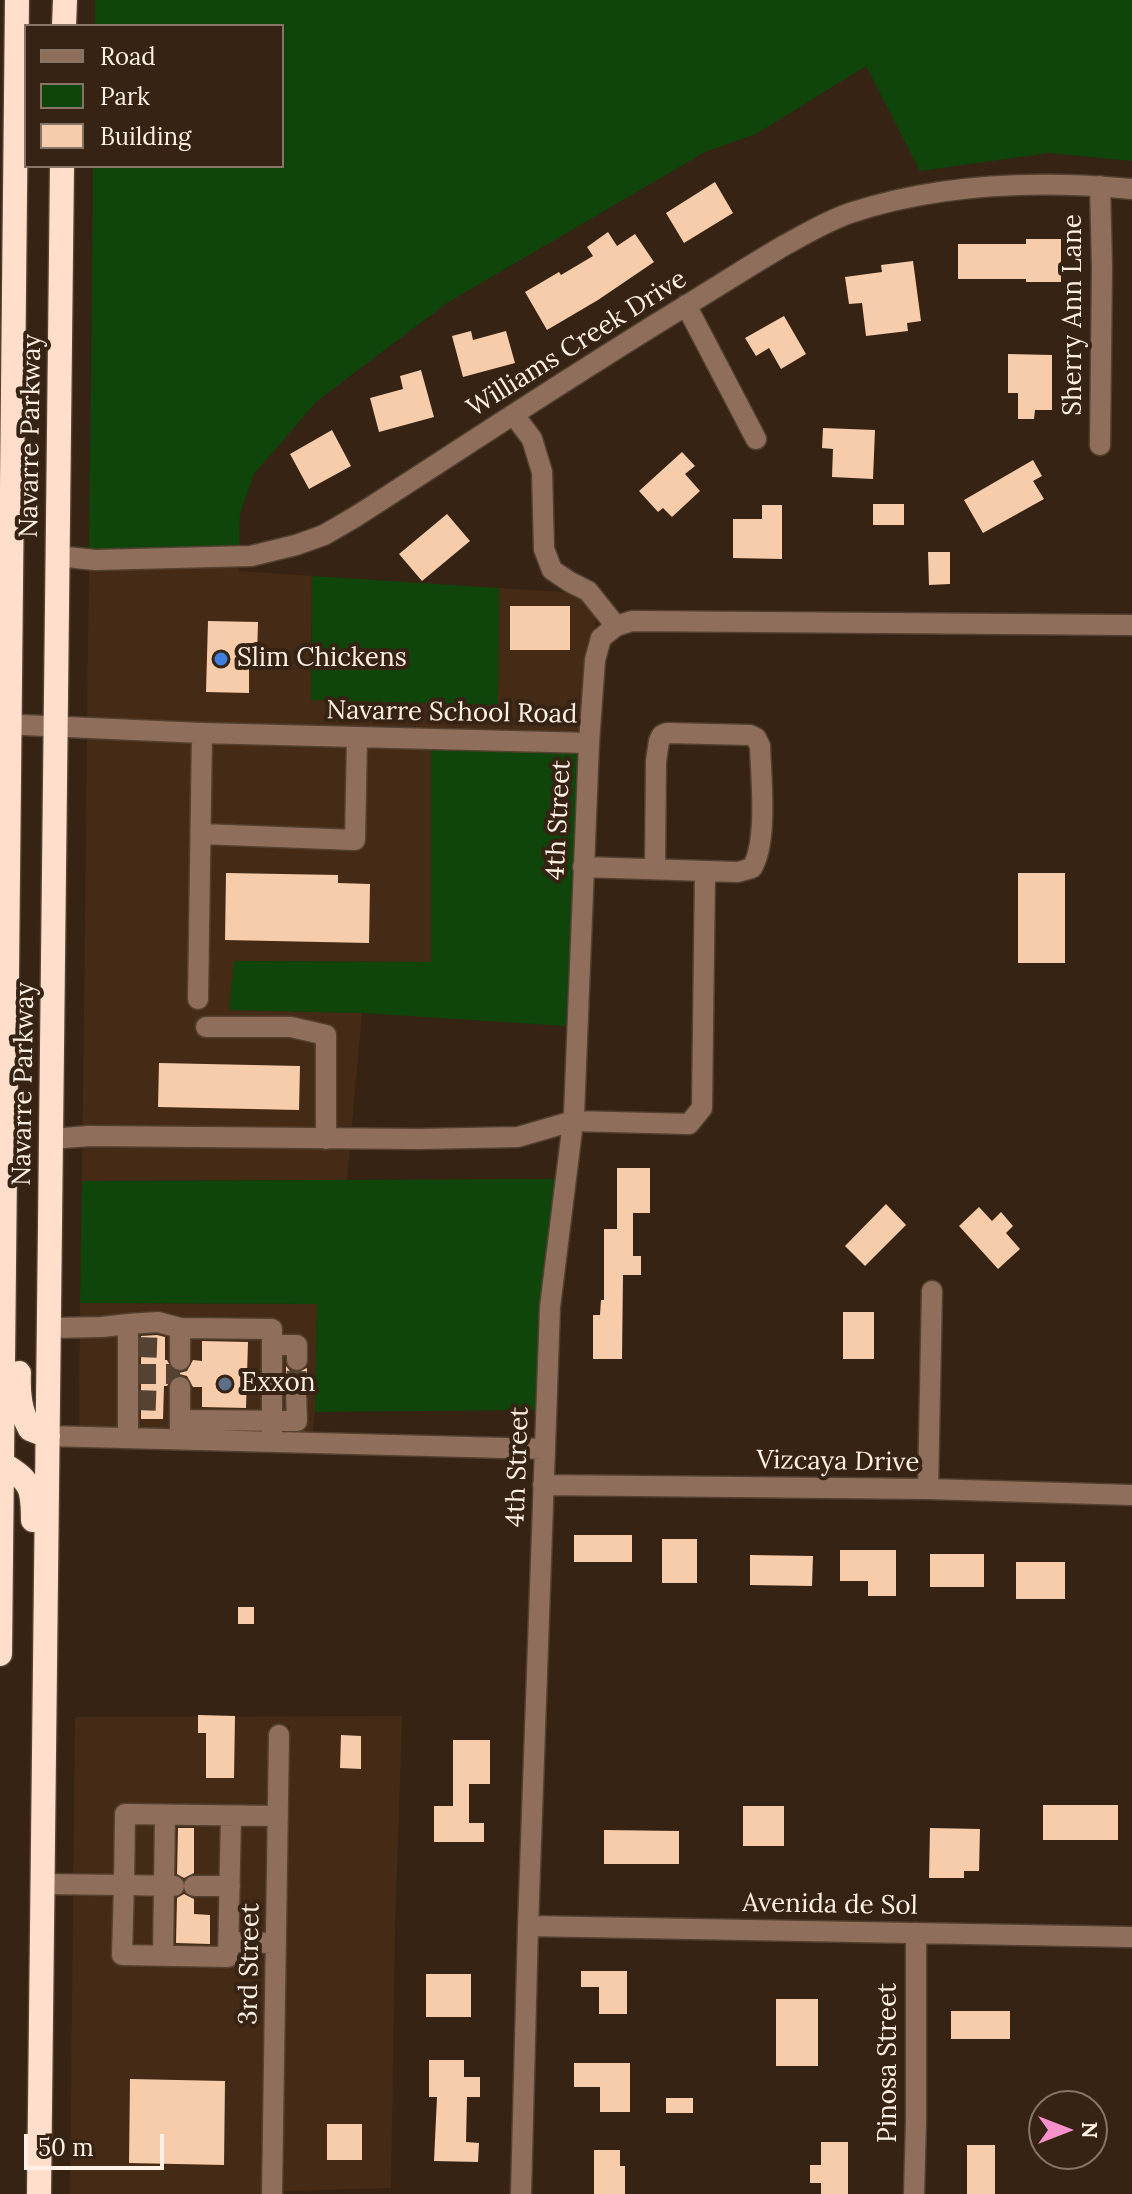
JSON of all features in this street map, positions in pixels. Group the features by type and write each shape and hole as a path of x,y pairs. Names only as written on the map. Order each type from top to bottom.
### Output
{"highway":[{"name":"Navarre Parkway","path":"0,1654 5,1142 5,564 17,0"},
{"path":"64,24 65,0"},
{"name":"Navarre Parkway","path":"39,2194 62,168"},
{"path":"5,1142 20,1174 18,1396 30,1429 48,1436"},
{"path":"2,1464 21,1475 32,1491 32,1736 44,1761"}],"street":[{"name":"Williams Creek Drive","path":"57,556 95,560 251,556 324,535 686,305 822,224 913,197 1005,184 1073,183 1132,189"},
{"name":"Sherry Ann Lane","path":"1100,186 1100,445"},
{"path":"686,305 756,439"},
{"path":"514,415 532,439 542,472 544,549 552,570 588,591 616,626 632,621 1132,625"},
{"name":"Navarre School Road","path":"4,725 589,743 595,660 601,638 616,626"},
{"path":"198,999 202,733"},
{"path":"583,867 738,872 752,868 758,858 761,830 760,746 756,738 750,735 662,735 656,761 655,869"},
{"path":"201,834 355,840 357,738"},
{"name":"4th Street","path":"521,2194 550,1307 573,1121 589,743"},
{"path":"51,1139 89,1136 326,1139 518,1137 573,1121 689,1124 702,1108 705,871"},
{"path":"206,1027 291,1027 326,1035 326,1139"},
{"path":"928,1489 932,1291"},
{"path":"49,1328 158,1322 176,1346 272,1329 272,1431"},
{"path":"128,1324 132,1347 128,1438"},
{"path":"272,1345 297,1345 297,1360"},
{"path":"272,1431 297,1421 296,1391"},
{"path":"48,1436 128,1438 177,1410 272,1431 544,1449"},
{"name":"Vizcaya Drive","path":"543,1485 928,1489 1132,1495"},
{"name":"3rd Street","path":"272,2194 279,1735"},
{"path":"231,1816 228,1957 122,1955 125,1814 278,1816"},
{"path":"163,1956 177,1886 165,1815"},
{"path":"42,1884 230,1886"},
{"name":"Avenida de Sol","path":"528,1926 1132,1937"},
{"name":"Pinosa Street","path":"914,2194 916,1933"},
{"path":"229,1942 276,1943"}],"shaded area":[{"path":"239,566 239,571 312,576 311,699 497,705 499,588 598,594 586,734 87,719 89,569"},
{"path":"87,738 431,750 432,962 235,961 229,1010 362,1013 347,1180 82,1181"},
{"path":"80,1303 317,1304 315,1412 311,1447 79,1444"},
{"path":"402,1716 391,2188 283,2191 290,1726 269,1726 261,2194 70,2194 75,1717"}],"green space":[{"path":"95,0 1132,0 1132,161 1049,153 920,171 866,66 756,134 705,152 447,303 317,401 254,474 240,514 239,547 89,550 93,168 284,168 284,24 95,24"},
{"path":"312,576 499,588 498,705 311,700"},
{"path":"431,750 578,753 566,1026 362,1013 229,1010 234,961 431,962"},
{"path":"555,1179 539,1306 535,1410 315,1412 317,1304 80,1303 82,1181"}],"building":[{"path":"715,182 733,213 684,243 666,213"},
{"path":"608,232 617,246 635,234 654,262 547,330 525,292 593,256 587,247"},
{"path":"1026,239 1061,239 1061,282 958,279 958,244 1026,244"},
{"path":"913,261 921,321 907,323 908,331 866,336 862,303 849,304 845,277 882,272 881,265"},
{"path":"784,316 806,354 781,369 769,348 756,356 745,338"},
{"path":"471,331 473,340 506,331 515,363 463,377 452,336"},
{"path":"1008,354 1052,355 1052,410 1035,410 1034,419 1018,419 1018,393 1008,393"},
{"path":"421,370 434,417 379,432 370,398 403,389 400,376"},
{"path":"823,428 875,430 873,479 832,477 833,449 822,448"},
{"path":"332,430 351,466 309,489 290,454"},
{"path":"682,452 695,466 685,474 700,491 672,517 663,508 658,512 639,491"},
{"path":"1033,460 1042,476 1033,481 1044,499 983,533 964,500"},
{"path":"873,504 904,504 904,525 873,525"},
{"path":"762,505 782,505 782,559 733,558 733,519 762,519"},
{"path":"447,514 470,541 422,581 399,554"},
{"path":"928,552 950,552 950,584 929,585"},
{"path":"510,606 570,606 570,650 510,650"},
{"name":"Slim Chickens","path":"208,621 258,622 257,657 249,657 249,693 206,692"},
{"path":"226,873 338,875 338,883 370,884 369,943 225,940"},
{"path":"1018,873 1065,873 1065,963 1018,963"},
{"path":"159,1063 300,1066 299,1110 158,1107"},
{"path":"617,1168 650,1168 650,1213 633,1213 633,1256 641,1256 641,1275 623,1275 622,1359 593,1359 593,1315 600,1315 601,1300 604,1300 604,1229 617,1229"},
{"path":"886,1204 906,1225 865,1266 845,1246"},
{"path":"979,1207 992,1221 1001,1212 1013,1226 1006,1233 1020,1249 998,1269 959,1226"},
{"path":"843,1312 874,1312 874,1359 843,1359"},
{"path":"141,1336 165,1337 165,1360 173,1371 179,1373 187,1371 193,1360 202,1361 202,1341 248,1342 246,1408 202,1407 202,1387 193,1387 187,1376 179,1374 164,1386 163,1419 141,1419"},
{"path":"286,1366 296,1373 307,1368 307,1384 296,1378 286,1383"},
{"path":"574,1535 632,1535 632,1562 574,1562"},
{"path":"662,1539 697,1539 697,1583 662,1583"},
{"path":"840,1550 896,1550 896,1596 868,1596 868,1581 840,1581"},
{"path":"930,1554 984,1554 984,1587 930,1587"},
{"path":"750,1555 813,1556 812,1586 750,1585"},
{"path":"1016,1562 1065,1562 1065,1599 1016,1599"},
{"path":"238,1607 254,1607 254,1624 238,1624"},
{"path":"198,1715 235,1716 234,1778 206,1778 206,1733 198,1733"},
{"path":"341,1735 361,1736 361,1769 340,1768"},
{"path":"453,1740 490,1740 490,1784 469,1784 469,1823 484,1823 484,1842 434,1842 434,1806 453,1806"},
{"path":"1043,1805 1118,1805 1118,1840 1043,1840"},
{"path":"743,1806 784,1806 784,1846 743,1846"},
{"path":"178,1828 194,1828 194,1873 184,1878 177,1874"},
{"path":"930,1828 980,1829 979,1871 964,1871 964,1878 929,1878"},
{"path":"604,1830 679,1831 679,1864 604,1864"},
{"path":"184,1894 194,1899 194,1914 210,1915 210,1944 176,1943 177,1898"},
{"path":"581,1971 627,1971 627,2014 599,2014 599,1987 581,1987"},
{"path":"426,1974 471,1974 471,2017 426,2017"},
{"path":"776,1999 818,1999 818,2066 776,2066"},
{"path":"951,2011 1010,2011 1010,2039 951,2039"},
{"path":"429,2060 464,2060 464,2077 480,2077 480,2097 467,2097 466,2142 479,2143 478,2162 434,2161 437,2097 429,2097"},
{"path":"574,2063 630,2063 630,2112 600,2112 600,2087 574,2087"},
{"path":"130,2079 225,2081 224,2165 129,2163"},
{"path":"666,2098 693,2098 693,2113 666,2113"},
{"path":"327,2124 362,2124 362,2160 327,2160"},
{"path":"821,2142 848,2142 848,2194 821,2194 821,2183 810,2183 810,2165 821,2165"},
{"path":"967,2145 995,2145 995,2194 967,2194"},
{"path":"594,2150 620,2150 620,2166 625,2166 625,2194 594,2194"}],"tunnel":[{"path":"137,1347 165,1348"},
{"path":"296,1391 297,1360"},
{"path":"136,1374 180,1374"},
{"path":"136,1400 163,1401"}],"place":[{"name":"Slim Chickens","path":"221,659"},
{"name":"Exxon","path":"225,1384"}]}
